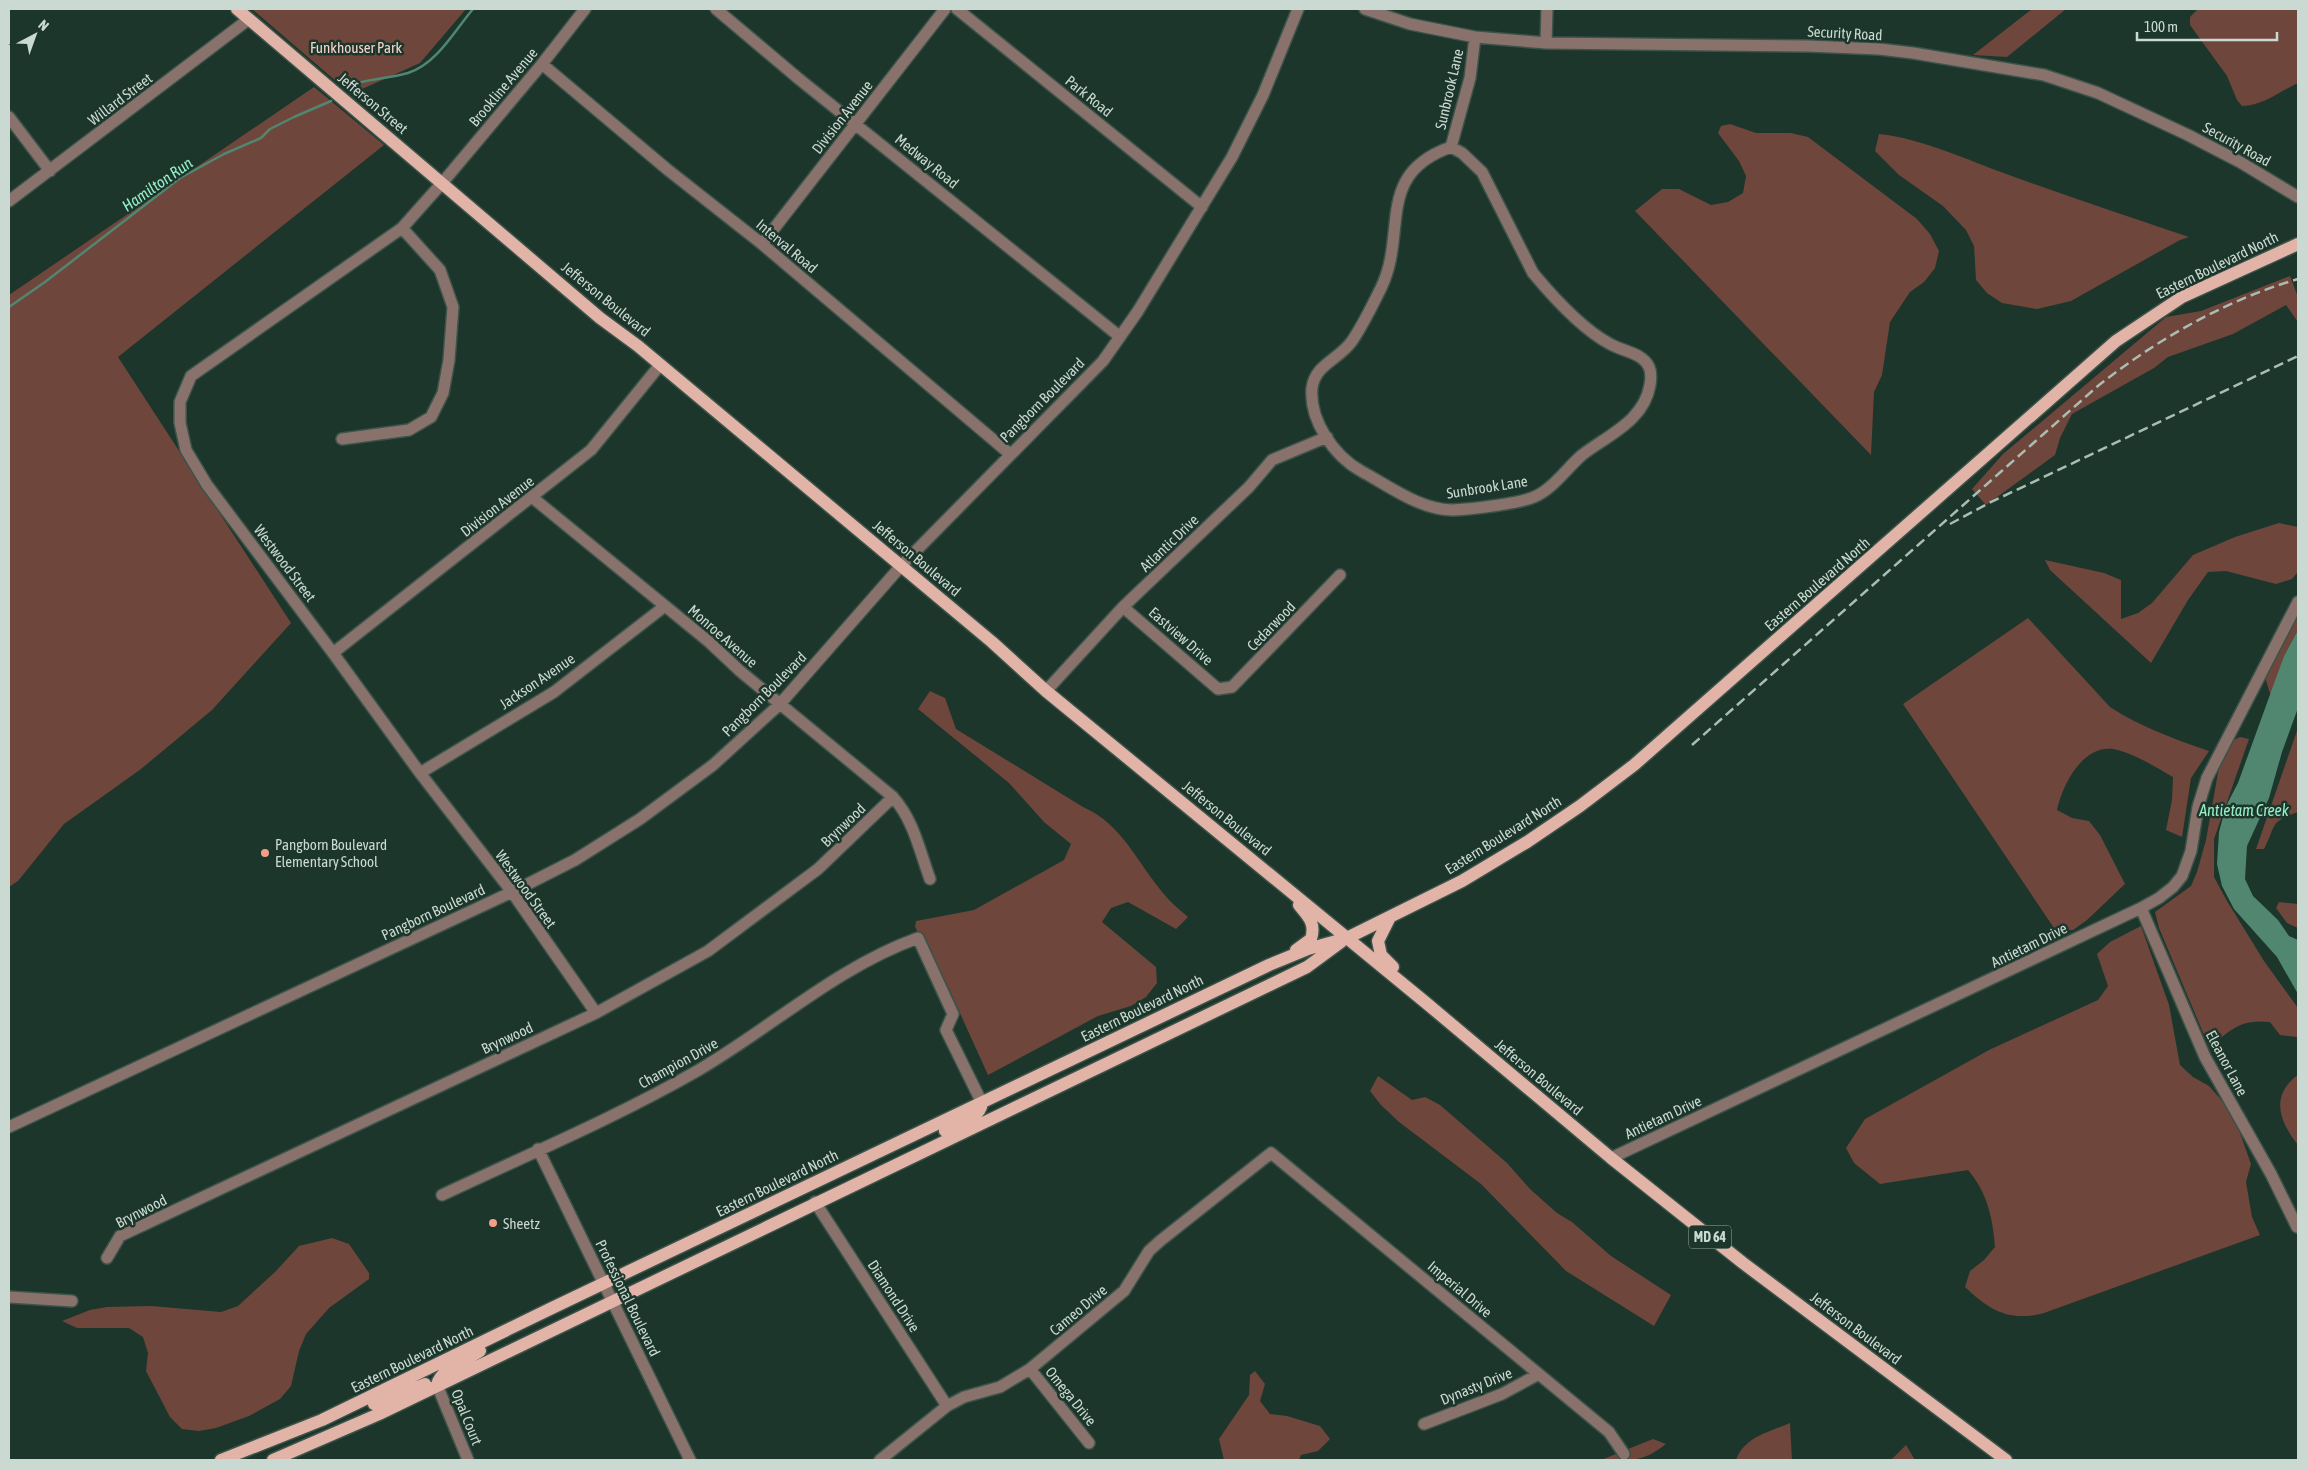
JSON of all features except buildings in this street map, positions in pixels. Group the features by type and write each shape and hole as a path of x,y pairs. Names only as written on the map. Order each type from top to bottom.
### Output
{"main road":[{"name":"Jefferson Street","path":"237,9 378,130 443,182"},
{"name":"Jefferson Boulevard","path":"443,182 600,318 660,365 992,642 1046,691 1425,1002 1611,1158 1743,1263 2006,1460"},
{"name":"Eastern Boulevard North","path":"221,1460 322,1420 1269,965 1308,949 1347,938 1462,881 1527,842 1580,806 1634,765 1705,705 2116,341 2182,297 2298,244"},
{"path":"1269,965 1306,944 1312,933 1311,920 1283,885"},
{"path":"1390,917 1378,942 1382,955 1425,1002"},
{"name":"Eastern Boulevard North","path":"273,1460 331,1436 1315,963 1347,938"},
{"path":"905,1159 917,1145 976,1116 981,1110 982,1103"},
{"path":"815,1202 816,1193 824,1185 894,1152 910,1137"},
{"path":"322,1420 372,1404 420,1385 437,1385 439,1378 444,1372 462,1363 521,1324"}],"street":[{"name":"Brookline Avenue","path":"443,182 542,64 585,9"},
{"name":"Medway Road","path":"716,9 1119,336"},
{"name":"Division Avenue","path":"762,244 945,9"},
{"name":"Park Road","path":"958,9 1202,207"},
{"name":"Pangborn Boulevard","path":"9,1127 512,892 575,860 640,819 713,765 780,704 901,566 1097,367 1138,311 1232,157 1263,96 1298,9"},
{"name":"Security Road","path":"1365,9 1418,26 1475,38 1546,44 1808,46 1879,49 1913,52 2044,75 2098,93 2188,135 2240,162 2298,197"},
{"path":"1546,44 1547,9"},
{"name":"Willard Street","path":"9,201 249,19"},
{"name":"Sunbrook Lane","path":"1451,148 1470,78 1475,38"},
{"name":"Interval Road","path":"542,64 668,170 762,244 1010,454"},
{"path":"9,117 50,171"},
{"name":"Sunbrook Lane","path":"1451,148 1462,153 1482,172 1533,273 1541,283 1592,332 1609,344 1639,358 1650,368 1651,379 1646,396 1630,421 1582,455 1540,493 1523,500 1473,507 1441,509 1422,504 1352,466 1335,451 1326,437 1312,405 1312,388 1315,378 1320,369 1352,342 1386,278 1394,247 1395,210 1403,187 1427,157 1451,148"},
{"name":"Westwood Street","path":"443,182 402,228 191,376 180,402 180,423 186,450 207,485 420,773 512,892 596,1013"},
{"path":"342,439 408,430 431,417 444,392 449,360 453,307 440,270 402,228"},
{"name":"Division Avenue","path":"333,653 592,450 660,365"},
{"name":"Atlantic Drive","path":"1046,691 1123,606 1249,487 1272,460 1326,437"},
{"name":"Monroe Avenue","path":"533,498 892,797 904,810 911,822 930,879"},
{"name":"Cedarwood","path":"1218,689 1232,687 1340,575"},
{"name":"Antietam Drive","path":"1611,1158 2141,908 2166,893 2182,876 2191,851 2198,808 2207,778 2298,602"},
{"name":"Jackson Avenue","path":"420,773 554,692 665,606"},
{"name":"Eastview Drive","path":"1123,606 1218,689"},
{"name":"Brynwood","path":"107,1258 120,1236 596,1013 708,951 818,870 892,797"},
{"name":"Eleanor Lane","path":"2141,908 2205,1057 2271,1174 2297,1227"},
{"name":"Champion Drive","path":"442,1195 645,1099 698,1071 854,970 918,938 953,1014 946,1030 982,1103"},
{"name":"Professional Boulevard","path":"538,1150 690,1460"},
{"name":"Cameo Drive","path":"880,1460 947,1406 964,1397 1000,1386 1030,1369 1124,1291 1149,1251 1160,1240 1271,1153"},
{"name":"Imperial Drive","path":"1271,1153 1609,1432 1624,1454"},
{"name":"Diamond Drive","path":"815,1202 947,1406"},
{"path":"9,1297 72,1301"},
{"name":"Omega Drive","path":"1030,1369 1089,1442"},
{"name":"Dynasty Drive","path":"1424,1424 1502,1394 1539,1374"},
{"name":"Opal Court","path":"437,1385 468,1460"}],"green space":[{"name":"Funkhouser Park","path":"252,9 466,9 420,63 351,94"},
{"path":"2032,9 2066,9 2007,57 1973,55"},
{"path":"2198,9 2298,9 2298,83 2257,104 2242,106 2237,100 2227,76 2190,25 2190,17"},
{"path":"314,87 384,145 118,357 291,623 212,710 141,769 64,824 18,881 9,887 9,295"},
{"path":"1730,124 1756,133 1791,133 1808,137 1917,219 1930,234 1939,251 1935,268 1924,282 1910,292 1890,322 1882,375 1874,392 1871,455 1635,211 1662,189 1679,189 1711,205 1728,202 1743,193 1746,176 1739,161 1718,133 1721,126"},
{"path":"1879,134 1929,145 2054,191 2189,237 2180,240 2071,301 2037,309 2002,303 1987,293 1976,280 1974,246 1966,230 1943,206 1899,175 1875,151"},
{"path":"2290,276 2298,297 2298,322 2286,305 2233,334 2168,357 2154,368 2072,414 2060,438 2055,455 1986,505 1972,489 2003,454 2166,317 2201,311"},
{"path":"2279,523 2298,527 2298,572 2292,579 2276,584 2226,571 2208,572 2188,600 2151,663 2050,570 2045,560 2104,573 2121,580 2121,619 2138,613 2152,603 2193,555 2235,537"},
{"path":"2298,613 2298,630 2284,656 2271,697 2265,677"},
{"path":"2028,618 2110,707 2146,727 2209,751 2191,778 2182,837 2166,830 2172,800 2173,777 2136,757 2113,749 2102,749 2092,753 2075,769 2064,790 2057,810 2072,818 2089,821 2100,835 2125,884 2087,920 2073,930 2056,931 1903,704"},
{"path":"930,691 945,698 956,729 1097,814 1108,823 1128,845 1166,896 1188,917 1176,929 1128,902 1111,908 1102,922 1156,967 1157,983 1146,997 1131,1006 1098,1016 988,1075 949,989 915,927 916,921 974,910 1064,860 1071,844 1044,822 1009,783 918,709"},
{"path":"2298,728 2298,812 2282,818 2275,825 2264,849 2256,849"},
{"path":"2240,737 2249,739 2214,839 2214,877 2264,961 2298,1008 2298,1037 2280,1035 2270,1022 2251,1022 2230,1031 2210,1049 2159,928 2155,912 2191,886 2206,840 2223,745"},
{"path":"2279,902 2298,904 2298,928 2287,923 2276,908"},
{"path":"2141,926 2169,1005 2180,1065 2193,1077 2209,1086 2233,1113 2251,1164 2246,1182 2252,1217 2260,1235 2044,1313 2021,1316 2001,1312 1983,1302 1965,1287 1970,1271 1984,1260 1995,1247 1993,1226 1988,1206 1975,1178 1968,1170 1880,1184 1854,1163 1846,1148 1865,1119 1989,1050 2098,1000 2108,986 2097,954 2110,942"},
{"path":"2298,1075 2298,1145 2286,1127 2280,1108 2284,1091 2289,1083"},
{"path":"1378,1076 1412,1100 1425,1097 1440,1105 1507,1163 1530,1189 1557,1213 1572,1222 1611,1256 1671,1295 1654,1326 1566,1271 1481,1184 1399,1122 1381,1105 1370,1091"},
{"path":"332,1238 349,1244 369,1273 369,1279 329,1308 306,1334 299,1351 291,1386 280,1399 249,1416 216,1428 199,1431 182,1429 170,1417 146,1371 148,1353 143,1337 129,1328 77,1328 62,1321 90,1310 107,1307 151,1306 221,1312 238,1306 276,1271 299,1246"},
{"path":"1255,1371 1265,1384 1260,1401 1270,1414 1287,1416 1320,1426 1330,1439 1318,1451 1301,1455 1299,1460 1224,1460 1219,1439 1249,1395 1250,1375"},
{"path":"1790,1423 1792,1460 1736,1460 1745,1446 1758,1436"},
{"path":"1653,1439 1666,1444 1650,1455 1636,1459 1601,1460"},
{"path":"1906,1445 1915,1460 1891,1460"}],"water":[{"name":"Antietam Creek","path":"2298,630 2298,708 2282,752 2269,798 2247,846 2245,879 2253,896 2278,920 2289,936 2298,940 2298,994 2277,957 2234,909 2222,886 2217,864 2219,832 2226,806 2238,783 2284,656"}],"waterway":[{"name":"Hamilton Run","path":"344,87 359,82 400,75 418,69 445,46 473,9"},
{"name":"Hamilton Run","path":"9,307 45,282 180,178 224,154 261,138 270,129 331,101"}],"railway":[{"path":"1692,745 2099,385 2145,352 2194,323 2245,298 2298,279"},
{"path":"1950,524 1989,503 2298,356"}],"place":[{"name":"Pangborn Boulevard Elementary School","path":"265,853"},
{"name":"Sheetz","path":"493,1223"}]}
